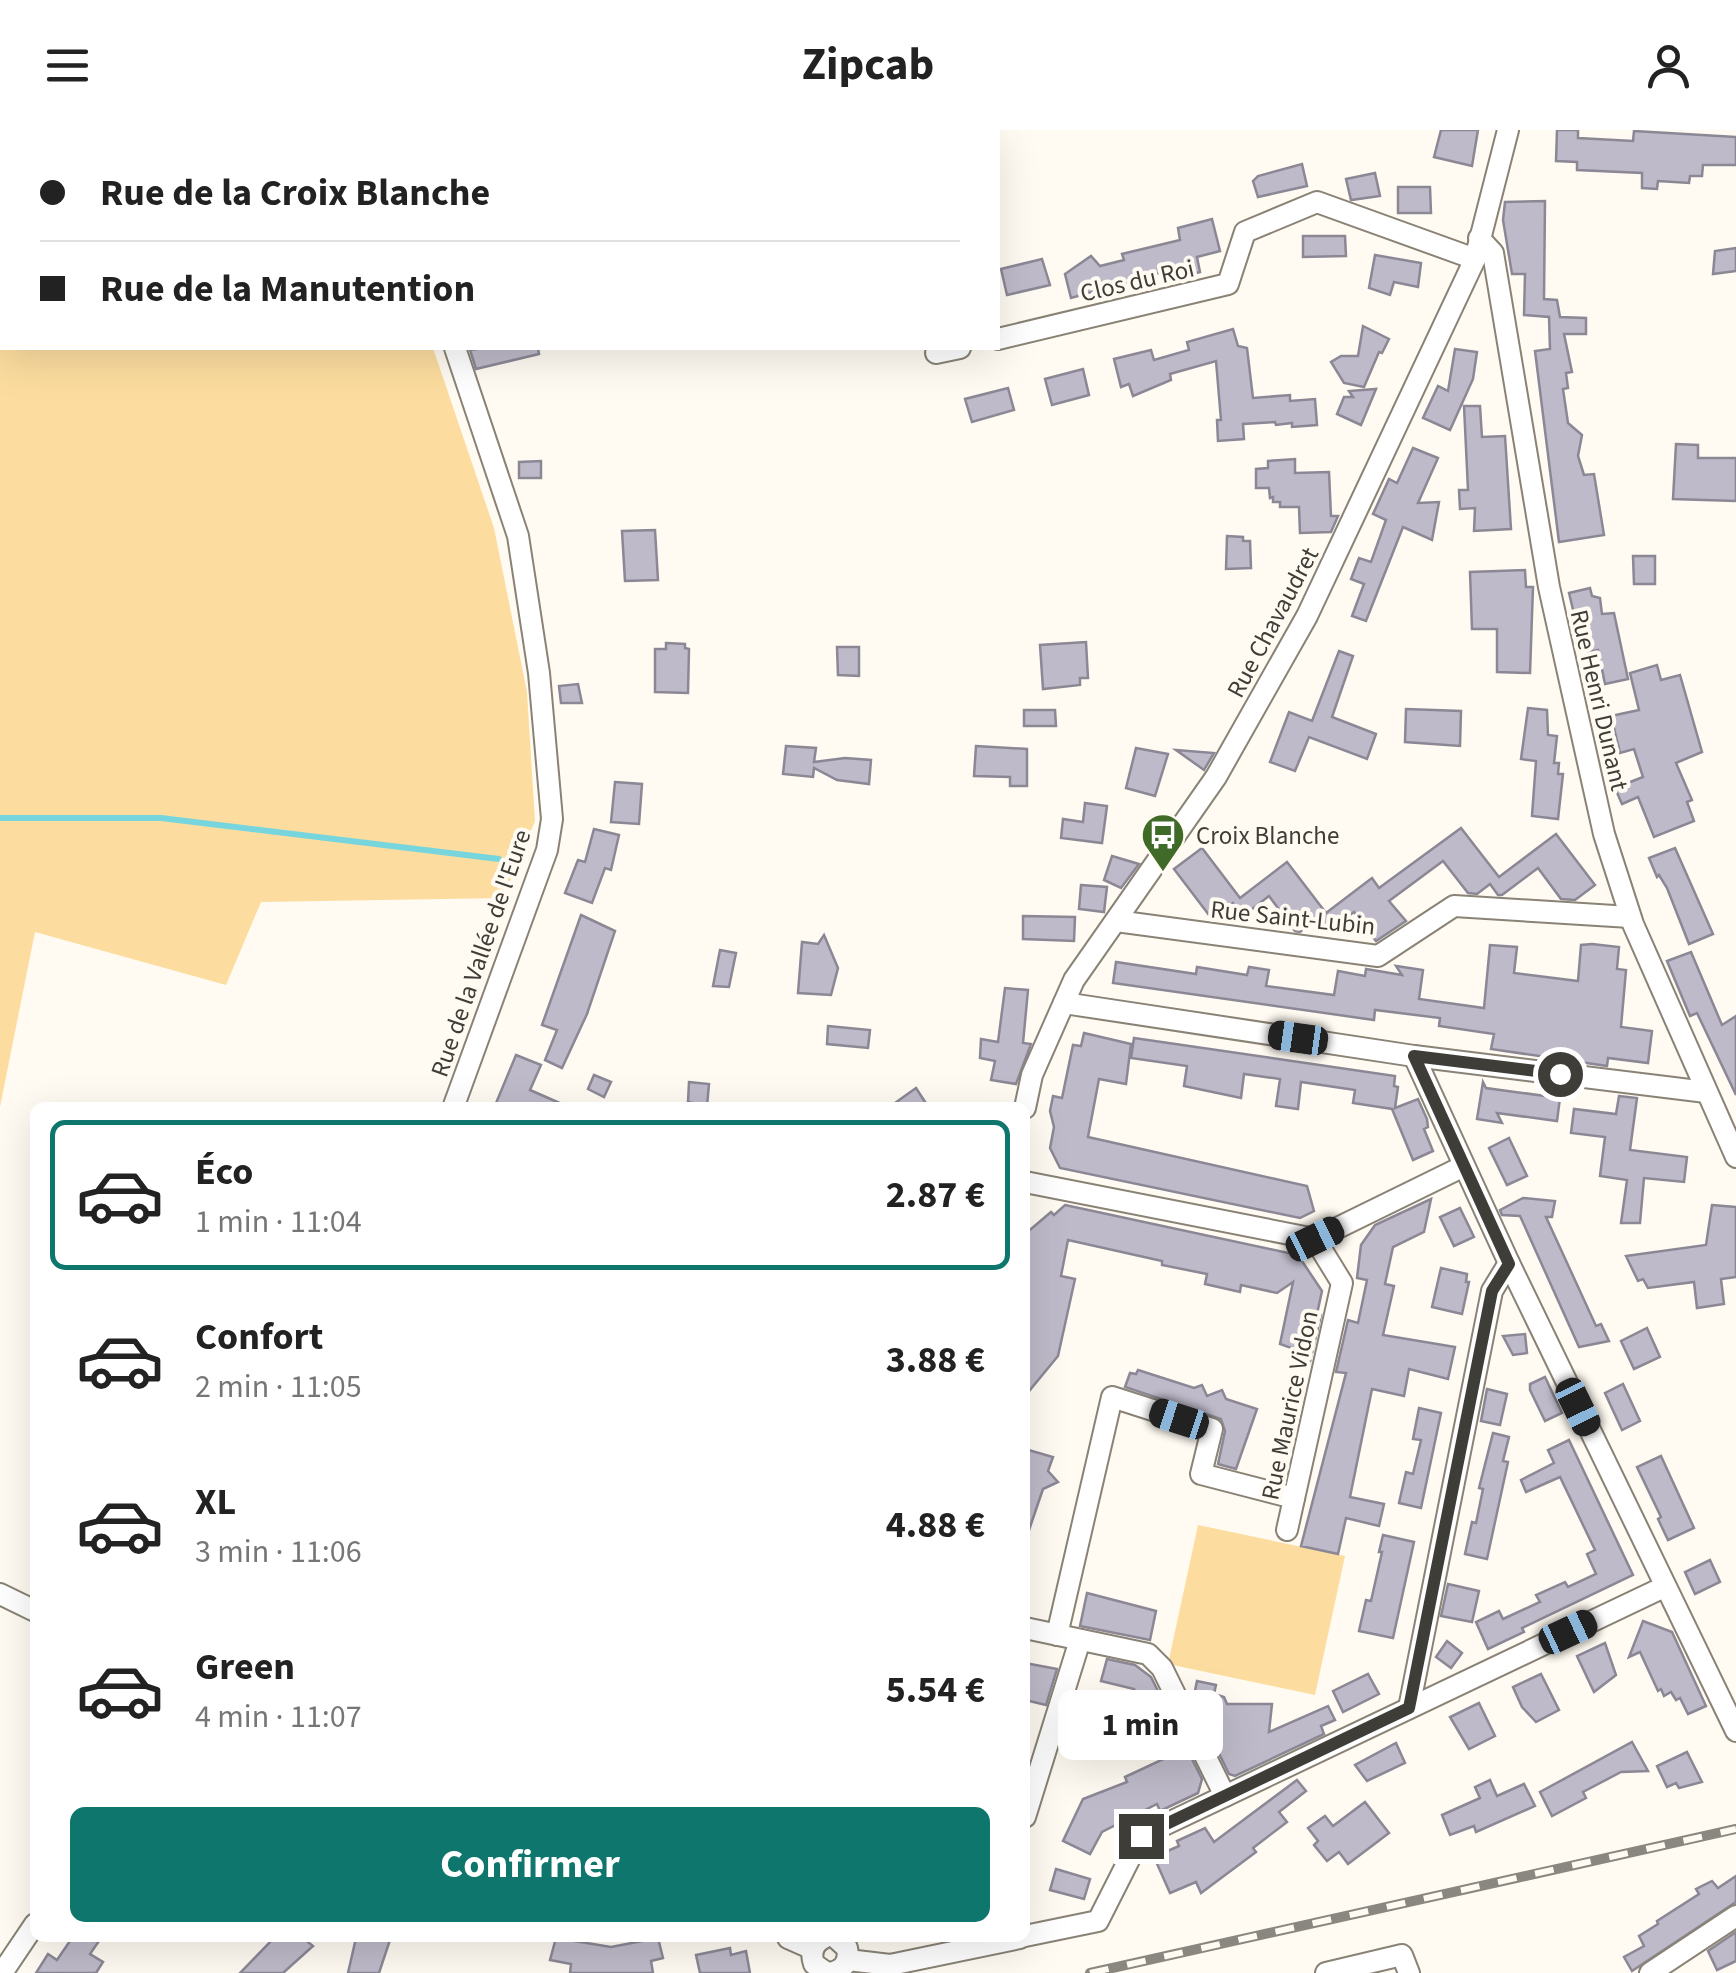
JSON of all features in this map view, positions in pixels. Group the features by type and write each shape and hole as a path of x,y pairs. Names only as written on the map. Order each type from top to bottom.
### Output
{"street":[{"name":"Rue Chavaudret","path":"1026,1102 1032,1075 1074,980 1216,777 1307,616 1477,249 1508,130"},
{"name":"Clos du Roi","path":"1000,339 1228,284 1245,232 1317,202 1477,249"},
{"name":"Rue Henri Dunant","path":"1477,249 1493,253 1548,587 1604,834 1630,917 1736,1158"},
{"name":"Rue de la Vallée de l'Eure","path":"455,1102 547,850 552,818 540,673 518,536 456,350"},
{"path":"936,353 950,350"},
{"name":"Rue Saint-Lubin","path":"1116,921 1378,956 1454,906 1630,917"},
{"path":"1064,1004 1414,1056 1706,1092"},
{"path":"1414,1056 1509,1264 1736,1730"},
{"path":"1030,1183 1315,1239 1464,1166"},
{"name":"Rue Maurice Vidon","path":"1287,1530 1342,1283 1315,1239"},
{"path":"1409,1708 1492,1291 1509,1264"},
{"path":"1057,1635 1112,1398 1212,1430 1201,1474 1294,1498"},
{"path":"1030,1935 1098,1921 1141,1836 1664,1587"},
{"path":"0,1594 30,1609"},
{"path":"1030,1629 1148,1654 1162,1668 1224,1796"},
{"path":"1030,1801 1080,1640"},
{"path":"1650,1973 1736,1916"},
{"path":"2,1973 30,1931"},
{"path":"818,1943 814,1964 828,1973 838,1972 848,1960 843,1942"},
{"path":"848,1960 890,1965 997,1942"},
{"path":"1326,1973 1406,1964"}],"shaded area":[{"path":"0,350 434,350 494,528 527,692 535,821 503,898 261,902 226,985 35,932 0,1107"},
{"path":"1198,1525 1345,1556 1315,1695 1168,1664"}],"building":[{"path":"1441,130 1478,130 1472,166 1434,157"},
{"path":"1557,130 1578,130 1578,138 1633,141 1634,131 1736,137 1736,165 1703,165 1702,176 1690,176 1689,183 1658,181 1657,189 1642,188 1642,173 1577,170 1577,162 1556,161"},
{"path":"1302,164 1307,186 1258,197 1253,181 1258,176"},
{"path":"1375,173 1380,196 1351,200 1346,179"},
{"path":"1398,187 1430,187 1431,213 1398,213"},
{"path":"1545,201 1544,299 1557,300 1560,317 1586,318 1586,334 1564,334 1572,372 1566,373 1568,388 1563,389 1568,423 1582,435 1578,456 1584,475 1594,474 1604,535 1559,542 1535,351 1550,349 1549,317 1524,315 1525,274 1512,274 1503,220 1505,202"},
{"path":"1212,219 1220,251 1197,257 1200,272 1184,276 1181,267 1071,298 1065,274 1091,256 1100,266 1124,260 1122,254 1180,240 1178,228"},
{"path":"1303,236 1345,236 1346,256 1303,257"},
{"path":"1736,248 1736,271 1713,274 1715,251"},
{"path":"1375,255 1421,263 1418,287 1394,282 1390,295 1369,288"},
{"path":"1042,259 1050,285 1007,295 1001,269"},
{"path":"1363,326 1389,339 1364,387 1344,383 1331,362 1341,356 1358,356"},
{"path":"1233,329 1238,346 1247,348 1253,398 1290,395 1290,401 1315,399 1317,425 1243,424 1244,439 1218,441 1217,420 1221,420 1216,361 1170,374 1171,380 1133,396 1129,384 1121,387 1114,359 1151,350 1154,360 1189,350 1187,342"},
{"path":"1455,349 1477,352 1473,379 1450,430 1423,418 1438,386 1448,391"},
{"path":"470,350 538,350 539,354 476,369"},
{"path":"1083,369 1089,395 1052,405 1045,379"},
{"path":"1008,388 1014,410 972,422 965,399"},
{"path":"1376,389 1361,425 1337,414 1344,397 1353,397 1349,391"},
{"path":"1464,406 1480,406 1482,437 1505,436 1511,529 1474,531 1475,508 1460,509 1459,490 1468,490"},
{"path":"1676,444 1698,445 1698,458 1736,458 1736,501 1673,499"},
{"path":"1413,448 1438,458 1418,503 1439,502 1432,540 1403,527 1366,621 1352,616 1364,584 1351,579 1359,558 1371,562 1386,520 1373,514 1389,479 1397,483"},
{"path":"1295,459 1295,473 1329,472 1331,516 1338,516 1331,532 1300,533 1299,507 1280,507 1280,502 1270,498 1269,488 1256,488 1256,469 1268,468 1268,461"},
{"path":"541,461 541,478 519,478 519,462"},
{"path":"655,530 658,580 625,581 622,531"},
{"path":"1227,536 1250,541 1251,568 1226,569"},
{"path":"1633,556 1655,556 1655,584 1634,584"},
{"path":"1525,570 1526,587 1533,587 1530,673 1497,672 1497,629 1472,629 1470,572"},
{"path":"1590,588 1592,596 1600,598 1602,614 1614,613 1628,679 1605,684 1598,650 1588,652 1580,617 1575,618 1569,593"},
{"path":"1086,642 1088,678 1080,678 1080,685 1043,689 1040,645"},
{"path":"666,643 685,644 689,649 688,693 655,692 655,649 666,649"},
{"path":"837,647 859,647 859,676 838,675"},
{"path":"1339,651 1353,656 1332,717 1376,734 1367,759 1309,737 1295,771 1270,762 1289,712 1312,721"},
{"path":"1657,665 1661,680 1680,675 1702,752 1676,763 1692,800 1687,802 1694,821 1654,837 1638,797 1622,804 1615,788 1643,777 1634,749 1620,753 1611,716 1639,710 1630,673"},
{"path":"578,684 582,703 561,703 559,686"},
{"path":"1528,708 1547,710 1548,735 1557,736 1554,763 1559,763 1558,774 1563,774 1558,819 1532,816 1536,761 1521,759"},
{"path":"1406,709 1461,711 1460,746 1405,742"},
{"path":"1024,710 1055,710 1056,726 1024,726"},
{"path":"786,746 816,748 814,762 871,760 869,784 837,780 814,768 813,777 783,774"},
{"path":"976,746 1027,749 1027,786 1010,786 1010,777 974,776"},
{"path":"1136,748 1168,754 1155,796 1126,788"},
{"path":"1176,750 1214,753 1204,770"},
{"path":"615,782 642,784 639,824 611,822"},
{"path":"1085,803 1107,806 1102,843 1061,838 1063,819 1083,822"},
{"path":"1461,828 1499,877 1556,834 1595,885 1575,900 1561,899 1538,868 1502,895 1490,884 1477,894 1468,893 1443,861 1389,901 1406,921 1376,941 1354,912 1328,931 1318,918 1300,932 1295,931 1269,896 1243,916 1233,903 1212,919 1174,869 1202,848 1240,898 1287,862 1326,913 1372,878 1379,888"},
{"path":"594,829 619,835 611,870 605,868 592,903 565,893 578,860 585,862"},
{"path":"1675,848 1713,934 1689,944 1667,888 1649,858"},
{"path":"1112,856 1139,864 1121,888 1104,880"},
{"path":"1081,885 1107,887 1104,912 1079,909"},
{"path":"581,915 615,931 587,1014 562,1068 545,1060 557,1030 542,1025"},
{"path":"1023,916 1075,917 1074,941 1023,939"},
{"path":"824,935 838,968 831,995 798,993 802,942 818,944"},
{"path":"1490,945 1517,947 1514,973 1578,981 1581,945 1619,947 1617,969 1626,970 1621,1027 1652,1031 1648,1063 1608,1058 1607,1066 1491,1049 1494,1034 1439,1026 1440,1018 1375,1010 1374,1020 1113,983 1116,962 1196,974 1197,967 1247,975 1249,967 1269,970 1266,986 1334,995 1338,971 1365,976 1366,969 1402,975 1396,966 1423,970 1419,999 1484,1008"},
{"path":"720,950 736,953 729,987 713,986"},
{"path":"1691,952 1722,1025 1736,1016 1736,1095 1697,1013 1690,1016 1667,961"},
{"path":"1005,988 1028,990 1023,1043 1031,1044 1016,1084 991,1080 995,1061 980,1058 981,1039 998,1042"},
{"path":"828,1026 870,1030 868,1048 827,1044"},
{"path":"1084,1033 1131,1044 1126,1084 1099,1079 1088,1137 1307,1186 1314,1211 1300,1218 1060,1168 1050,1148 1054,1127 1050,1111 1053,1096 1062,1098 1073,1045 1081,1046"},
{"path":"1134,1038 1395,1076 1395,1108 1418,1099 1427,1119 1428,1127 1424,1129 1433,1151 1413,1160 1392,1109 1353,1103 1355,1090 1301,1082 1298,1109 1276,1106 1280,1079 1244,1074 1241,1098 1184,1086 1187,1066 1131,1058"},
{"path":"516,1055 541,1065 530,1090 557,1102 496,1102"},
{"path":"594,1075 611,1082 604,1097 588,1089"},
{"path":"689,1082 709,1084 707,1102 688,1102"},
{"path":"1483,1082 1486,1088 1560,1098 1557,1121 1497,1113 1502,1123 1477,1119"},
{"path":"916,1088 925,1102 896,1102"},
{"path":"1619,1096 1637,1098 1630,1150 1687,1157 1684,1182 1644,1178 1640,1223 1621,1223 1627,1180 1600,1176 1605,1137 1571,1133 1574,1109 1616,1114"},
{"path":"1509,1138 1527,1176 1507,1185 1489,1148"},
{"path":"1523,1198 1555,1201 1552,1217 1546,1217 1596,1326 1601,1324 1609,1341 1579,1347 1520,1216 1502,1215 1500,1210"},
{"path":"1431,1199 1424,1232 1393,1247 1385,1284 1394,1286 1383,1335 1455,1347 1448,1379 1409,1369 1404,1396 1372,1389 1350,1497 1384,1504 1379,1526 1346,1518 1338,1554 1301,1546 1346,1373 1336,1372 1348,1320 1358,1323 1367,1280 1357,1278 1361,1245 1375,1225"},
{"path":"1065,1205 1298,1255 1322,1291 1317,1314 1321,1315 1309,1366 1301,1365 1305,1353 1280,1344 1293,1282 1277,1293 1241,1285 1240,1292 1205,1284 1207,1274 1068,1240 1061,1276 1075,1279 1058,1356 1030,1390 1030,1230 1051,1212 1054,1215"},
{"path":"1712,1205 1736,1207 1736,1277 1721,1279 1724,1304 1697,1308 1694,1282 1648,1288 1643,1279 1638,1281 1626,1256 1706,1245"},
{"path":"1460,1208 1474,1237 1454,1246 1440,1217"},
{"path":"1441,1268 1467,1274 1462,1314 1432,1307"},
{"path":"1647,1328 1660,1357 1634,1369 1621,1341"},
{"path":"1525,1334 1527,1353 1513,1355 1503,1336"},
{"path":"1138,1370 1194,1388 1202,1385 1207,1396 1222,1390 1226,1399 1257,1409 1236,1469 1218,1464 1225,1431 1221,1419 1125,1387 1130,1373 1136,1374"},
{"path":"1545,1377 1562,1413 1545,1421 1530,1384"},
{"path":"1623,1384 1640,1421 1622,1430 1605,1393"},
{"path":"1487,1389 1507,1394 1500,1425 1481,1421"},
{"path":"1419,1408 1441,1413 1421,1508 1399,1503 1406,1472 1413,1474 1421,1440 1413,1439"},
{"path":"1493,1433 1509,1437 1503,1461 1508,1462 1487,1559 1465,1554 1472,1522 1476,1523 1483,1489 1479,1488"},
{"path":"1569,1440 1633,1575 1522,1628 1524,1632 1488,1649 1476,1622 1499,1611 1503,1619 1540,1602 1536,1595 1565,1582 1568,1587 1596,1574 1587,1554 1595,1550 1560,1477 1526,1492 1521,1480 1554,1463 1548,1450"},
{"path":"1030,1450 1053,1457 1048,1471 1058,1482 1043,1489 1030,1527"},
{"path":"1661,1456 1694,1528 1668,1540 1637,1467"},
{"path":"1383,1535 1414,1542 1393,1638 1359,1631 1366,1600 1371,1601"},
{"path":"1710,1560 1720,1582 1695,1594 1685,1572"},
{"path":"1448,1584 1479,1591 1472,1622 1441,1616"},
{"path":"1087,1593 1156,1611 1150,1640 1080,1626"},
{"path":"1643,1621 1672,1632 1706,1706 1688,1714 1680,1698 1676,1700 1671,1692 1664,1696 1661,1689 1658,1691 1640,1652 1629,1657"},
{"path":"1447,1641 1462,1653 1451,1668 1436,1657"},
{"path":"1605,1643 1616,1675 1594,1692 1577,1656"},
{"path":"1107,1659 1135,1665 1151,1677 1202,1779 1198,1793 1160,1811 1157,1804 1102,1832 1090,1854 1063,1841 1083,1799 1127,1782 1125,1777 1168,1757 1134,1689 1101,1681"},
{"path":"1030,1664 1057,1669 1046,1705 1030,1701"},
{"path":"1368,1674 1379,1694 1343,1712 1333,1691"},
{"path":"1541,1674 1559,1710 1536,1722 1522,1707 1513,1687"},
{"path":"1197,1681 1216,1685 1214,1694 1224,1697 1227,1704 1272,1704 1269,1732 1328,1706 1335,1720 1321,1726 1324,1734 1235,1776 1229,1774 1193,1700"},
{"path":"1479,1703 1495,1736 1469,1749 1450,1717"},
{"path":"1632,1742 1648,1771 1621,1772 1583,1792 1586,1798 1552,1816 1540,1792"},
{"path":"1396,1743 1405,1763 1367,1781 1355,1765"},
{"path":"1687,1752 1702,1782 1667,1787 1657,1766"},
{"path":"1297,1780 1306,1791 1279,1812 1287,1822 1253,1848 1256,1852 1201,1893 1196,1882 1170,1893 1154,1857 1205,1828 1214,1842"},
{"path":"1490,1780 1497,1796 1524,1784 1535,1806 1476,1832 1474,1826 1450,1835 1442,1815 1480,1798 1475,1787"},
{"path":"1365,1802 1389,1833 1348,1864 1339,1852 1327,1861 1314,1845 1318,1841 1308,1828 1325,1816 1333,1826"},
{"path":"1056,1869 1090,1879 1084,1899 1050,1890"},
{"path":"1736,1876 1736,1902 1632,1971 1624,1957 1644,1946 1639,1936 1699,1894 1696,1889 1712,1881 1718,1888"},
{"path":"1736,1932 1736,1961 1717,1970 1708,1951"},
{"path":"69,1942 98,1942 90,1954 103,1962 96,1973 36,1973 48,1954 57,1960"},
{"path":"270,1942 308,1942 313,1946 283,1973 240,1973"},
{"path":"355,1942 389,1942 379,1973 348,1973"},
{"path":"555,1942 611,1947 659,1942 663,1958 651,1961 653,1973 570,1973 571,1964 550,1960"},
{"path":"730,1948 731,1955 746,1951 750,1973 700,1973 696,1955"}],"waterway":[{"path":"0,818 161,818 499,859"}],"railway":[{"path":"1090,1973 1736,1829"}],"place":[{"name":"Croix Blanche","path":"1163,873"}],"route":[{"path":"1141,1836 1409,1708 1492,1291 1509,1264 1414,1056 1560,1074"}]}
